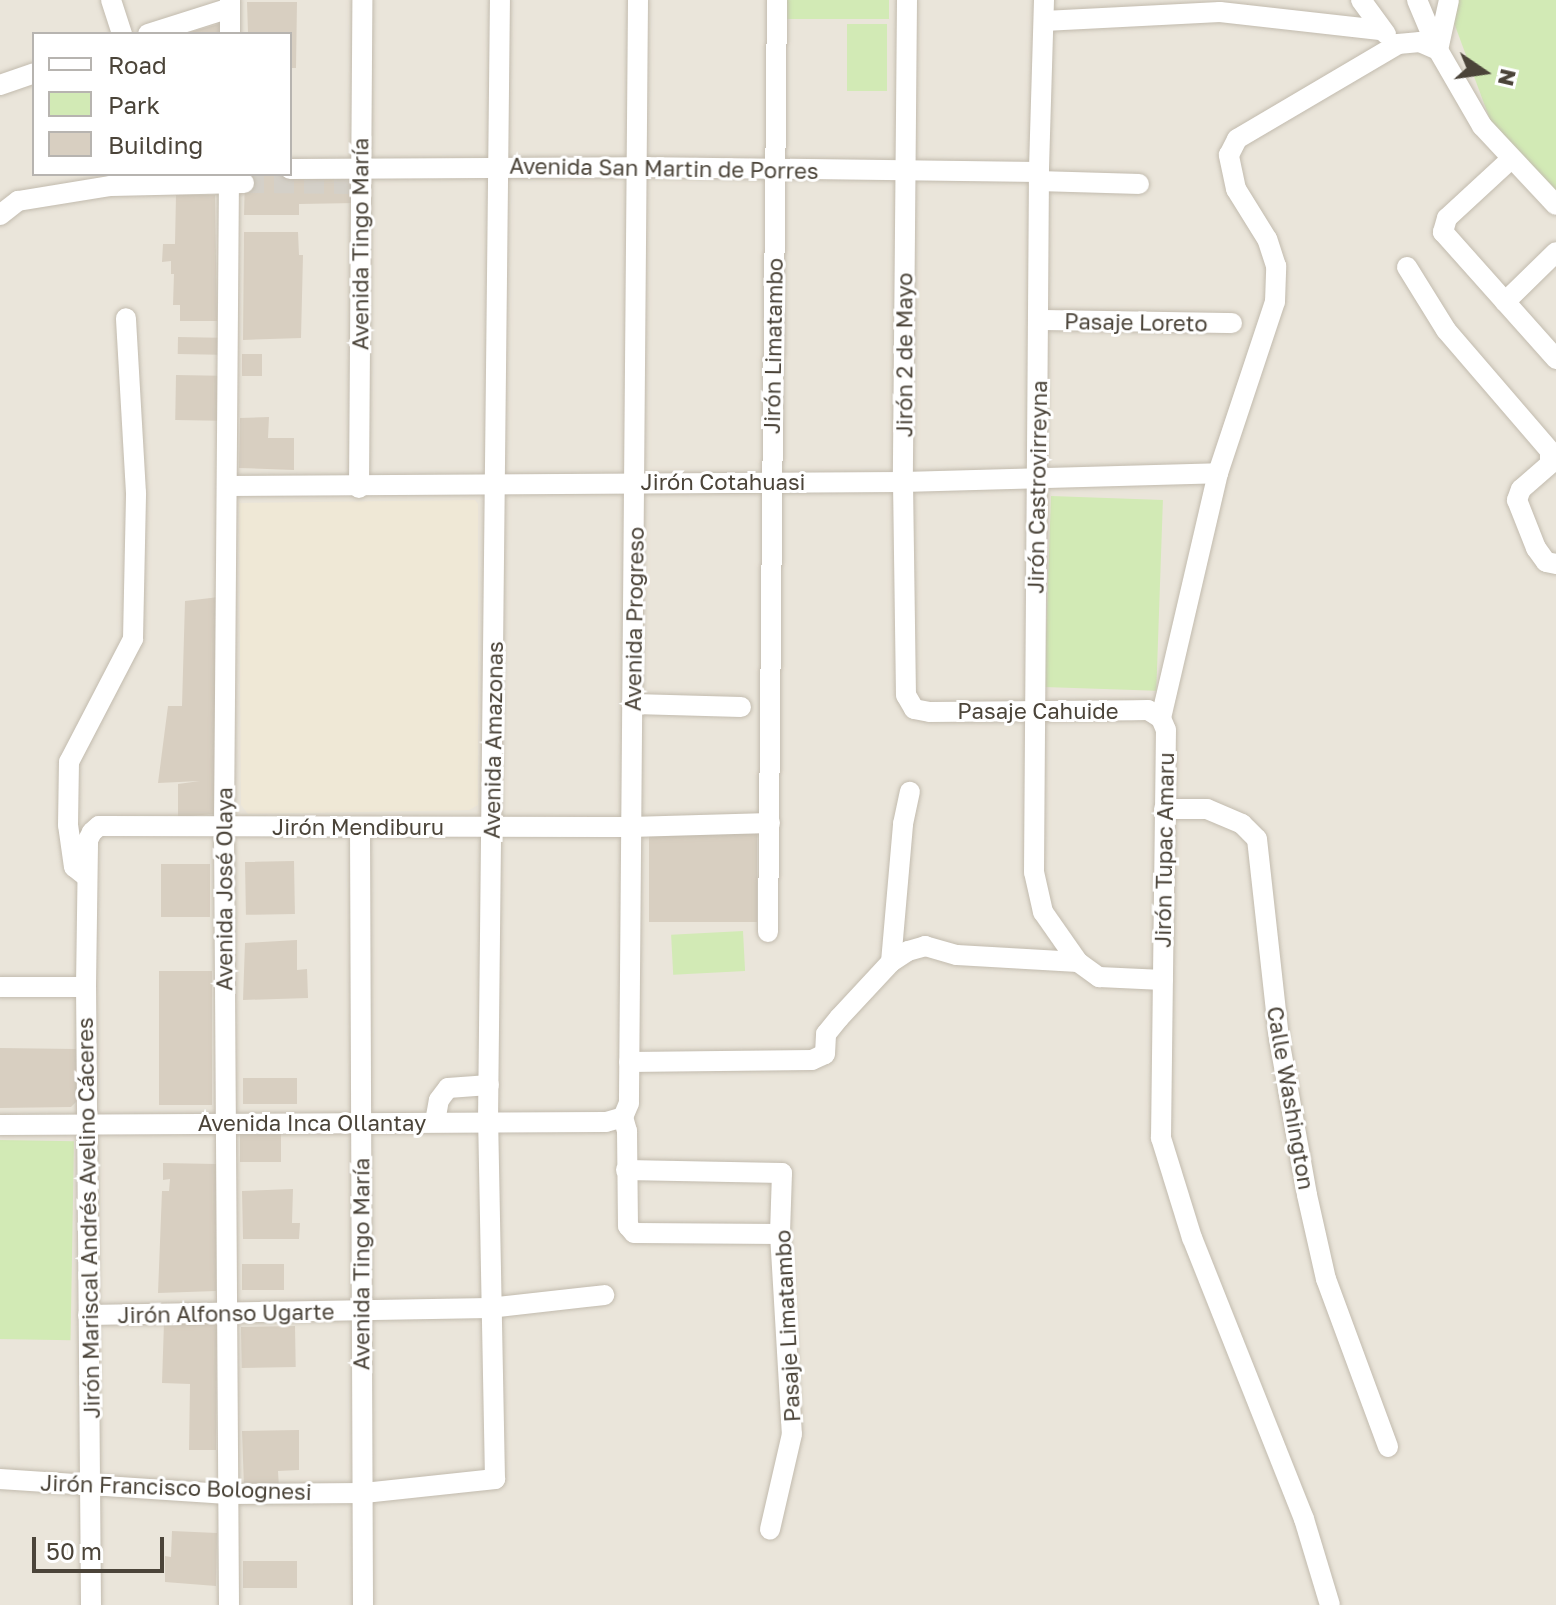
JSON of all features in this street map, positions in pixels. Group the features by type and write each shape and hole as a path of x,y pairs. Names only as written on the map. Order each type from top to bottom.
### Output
{"street":[{"path":"111,0 121,32"},
{"name":"Avenida Tingo María","path":"359,488 351,176 362,0"},
{"name":"Avenida Amazonas","path":"495,1479 489,1308 488,1122 500,0"},
{"name":"Avenida Progreso","path":"638,0 629,1103 623,1117 628,1226 634,1233 780,1234"},
{"name":"Jirón Limatambo","path":"768,932 777,0"},
{"name":"Jirón 2 de Mayo","path":"907,0 903,482 906,695 914,709"},
{"path":"1361,0 1380,30 1398,44 1420,42 1438,50"},
{"path":"1417,0 1438,50 1482,126 1556,205"},
{"path":"1438,50 1449,0"},
{"path":"153,32 230,4 230,32"},
{"path":"1044,10 1220,12 1380,30"},
{"name":"Jirón Castrovirreyna","path":"1044,10 1039,176 1034,872 1043,912 1078,962"},
{"name":"Jirón Tupac Amaru","path":"1330,1605 1304,1519 1192,1238 1161,1138 1166,730 1161,718 1218,473 1275,302 1276,266 1267,239 1236,189 1229,155 1237,139 1398,44"},
{"path":"0,85 32,74"},
{"path":"1511,159 1447,218 1443,232 1556,359"},
{"name":"Avenida San Martin de Porres","path":"292,169 351,176 498,166 905,170 1139,184"},
{"path":"0,215 18,201 111,186 240,178"},
{"name":"Avenida José Olaya","path":"229,1605 224,827 228,486 240,178"},
{"path":"1505,302 1556,252"},
{"path":"1407,267 1446,330 1550,451 1550,464 1521,489 1517,500 1536,548 1546,562 1556,564"},
{"path":"87,877 74,867 68,825 69,762 133,639 136,493 126,318"},
{"name":"Pasaje Loreto","path":"1039,320 1232,323"},
{"name":"Jirón Cotahuasi","path":"228,486 359,488 635,482 903,482 1218,473"},
{"path":"634,704 741,707"},
{"name":"Pasaje Cahuide","path":"914,709 1035,712 1148,710 1161,718"},
{"path":"891,962 897,882 910,792"},
{"name":"Calle Washington","path":"1164,809 1207,809 1242,824 1257,839 1279,1039 1307,1195 1326,1279 1388,1447"},
{"name":"Jirón Mendiburu","path":"92,832 99,826 630,827 770,823"},
{"name":"Avenida Tingo María","path":"360,827 359,1310 364,1493 363,1605"},
{"name":"Jirón Mariscal Andrés Avelino Cáceres","path":"91,1605 86,987 87,877 92,832"},
{"path":"629,1062 812,1060 825,1054 826,1034 891,962 908,951 925,946 957,955 1078,962 1099,977 1163,980"},
{"path":"0,987 86,987"},
{"path":"435,1122 439,1100 448,1088 489,1085"},
{"name":"Avenida Inca Ollantay","path":"0,1125 606,1122 623,1117"},
{"name":"Pasaje Limatambo","path":"626,1170 777,1171 782,1180 780,1234 792,1434 770,1529"},
{"name":"Jirón Alfonso Ugarte","path":"88,1315 489,1308 604,1295"},
{"name":"Jirón Francisco Bolognesi","path":"0,1479 228,1494 364,1493 495,1479"}],"shaded area":[{"path":"0,0 1556,0 1556,1605 0,1605"},
{"path":"475,500 478,504 478,805 469,810 248,814 241,805 239,503"}],"green space":[{"path":"780,0 889,0 889,19 780,19"},
{"path":"1455,0 1556,0 1556,192 1491,122 1451,15"},
{"path":"847,24 887,24 887,91 847,91"},
{"path":"1051,496 1163,500 1156,691 1044,687"},
{"path":"743,931 745,971 673,975 671,935"},
{"path":"0,1140 74,1141 71,1340 0,1339"}],"building":[{"path":"247,2 297,2 296,68 292,68 292,32 248,32"},
{"path":"222,23 221,32 190,32"},
{"path":"245,176 354,177 356,203 299,204 299,215 244,215"},
{"path":"176,195 215,195 217,321 180,321 180,305 173,305 174,274 171,274 171,261 162,262 163,244 175,244"},
{"path":"244,232 298,232 299,255 303,255 301,338 243,340"},
{"path":"178,337 218,338 218,355 178,354"},
{"path":"242,354 262,354 262,376 242,376"},
{"path":"176,375 219,376 218,421 175,420"},
{"path":"269,417 268,438 294,438 294,470 239,468 240,418"},
{"path":"219,597 214,814 178,817 178,784 200,781 158,783 168,706 182,706 185,601"},
{"path":"649,834 757,834 757,922 649,922"},
{"path":"294,861 295,914 246,915 245,862"},
{"path":"161,864 210,864 210,917 161,917"},
{"path":"297,940 297,970 307,969 308,998 243,1000 245,943"},
{"path":"159,971 212,971 212,1105 159,1105"},
{"path":"0,1048 76,1049 78,1100 71,1107 0,1108"},
{"path":"243,1078 297,1078 297,1104 243,1104"},
{"path":"240,1131 281,1131 281,1162 240,1162"},
{"path":"163,1163 216,1164 216,1291 158,1293 162,1191 169,1191 170,1179 163,1180"},
{"path":"293,1189 292,1223 300,1223 299,1239 243,1239 242,1191"},
{"path":"242,1264 284,1264 284,1290 242,1290"},
{"path":"217,1320 216,1450 189,1450 190,1384 162,1383 164,1322"},
{"path":"295,1326 296,1367 242,1368 241,1327"},
{"path":"299,1430 299,1470 278,1471 279,1488 244,1488 242,1431"},
{"path":"172,1531 217,1533 216,1586 165,1582 165,1556 171,1557"},
{"path":"243,1561 297,1561 297,1588 243,1588"}],"tunnel":[{"path":"244,183 355,184"}]}
